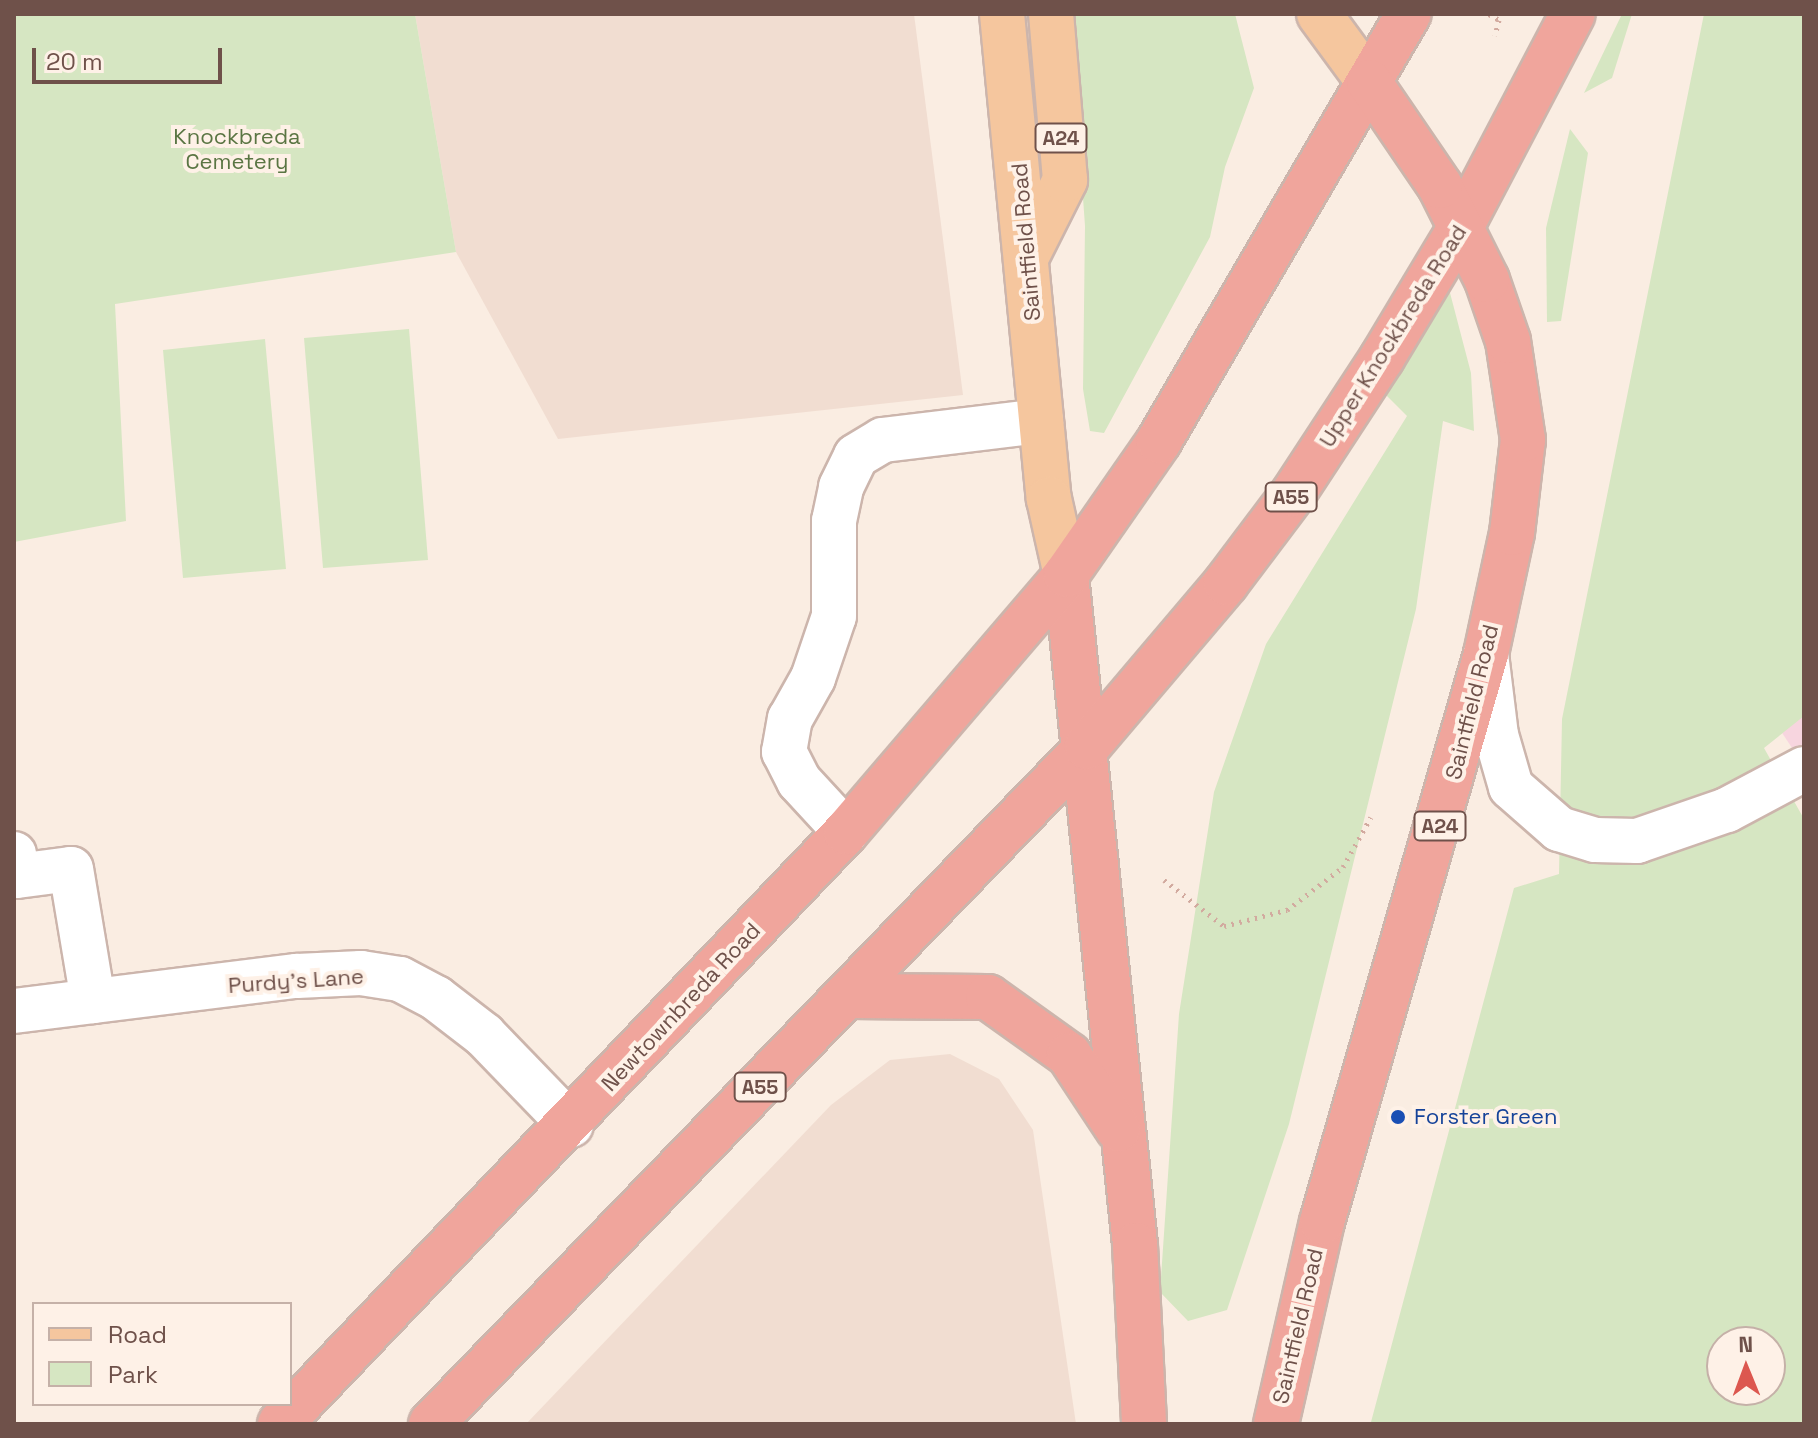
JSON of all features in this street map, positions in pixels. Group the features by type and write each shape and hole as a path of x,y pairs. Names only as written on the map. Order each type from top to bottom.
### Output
{"highway":[{"path":"1066,575 1167,428 1409,14"},
{"name":"Upper Knockbreda Road","path":"1087,747 1226,583 1293,494 1462,225 1573,14"},
{"name":"Saintfield Road","path":"1276,1424 1322,1222 1486,654 1512,533 1523,440 1508,341 1462,225 1369,82"},
{"name":"Saintfield Road","path":"1066,575 1087,747 1121,1134 1135,1245 1144,1424"},
{"name":"Newtownbreda Road","path":"280,1424 571,1125 846,832 1066,575"},
{"name":"A55","path":"431,1424 1087,747"},
{"path":"849,996 988,997 1069,1055 1121,1134"}],"main road":[{"name":"Saintfield Road","path":"1002,14 1028,254 1049,499 1066,575"},
{"name":"A24","path":"1028,254 1065,180 1051,14"},
{"name":"Saintfield Road","path":"1319,14 1369,82"}],"street":[{"path":"846,832 799,781 784,752 790,719 818,667 834,616 834,521 841,487 856,456 883,440 1041,421"},
{"path":"1486,654 1496,735 1511,787 1559,829 1595,840 1637,841 1727,810 1804,769"},
{"path":"14,854 17,876 71,869 93,1001"},
{"name":"Purdy's Lane","path":"14,1011 297,976 361,973 400,979 436,998 484,1035 571,1125"}],"path":[{"path":"1489,14 1499,20"},
{"path":"1164,880 1224,926 1287,910 1343,867 1371,817"}],"shaded area":[{"path":"415,14 914,14 963,395 558,439 456,252"},
{"path":"1804,658 1804,766 1761,701"},
{"path":"950,1054 999,1079 1033,1130 1076,1424 526,1424 831,1105 890,1060"}],"green space":[{"name":"Knockbreda Cemetery","path":"14,14 415,14 456,252 115,304 126,521 14,542"},
{"path":"1070,14 1235,14 1254,88 1225,167 1210,237 1104,433 1090,431 1083,389 1085,226"},
{"path":"1622,14 1632,14 1612,78 1584,93"},
{"path":"1704,14 1804,14 1804,716 1764,748 1804,819 1804,1424 1371,1422 1514,888 1559,874 1562,719"},
{"path":"1570,129 1588,153 1561,321 1547,322 1546,228"},
{"path":"1449,289 1471,373 1474,431 1443,421 1416,609 1289,1124 1227,1310 1188,1321 1160,1292 1179,1014 1214,792 1266,644 1407,416 1384,393"},
{"path":"409,329 428,560 323,568 304,338"},
{"path":"265,339 286,569 183,578 163,350"}],"place":[{"name":"Forster Green","path":"1398,1117"}]}
